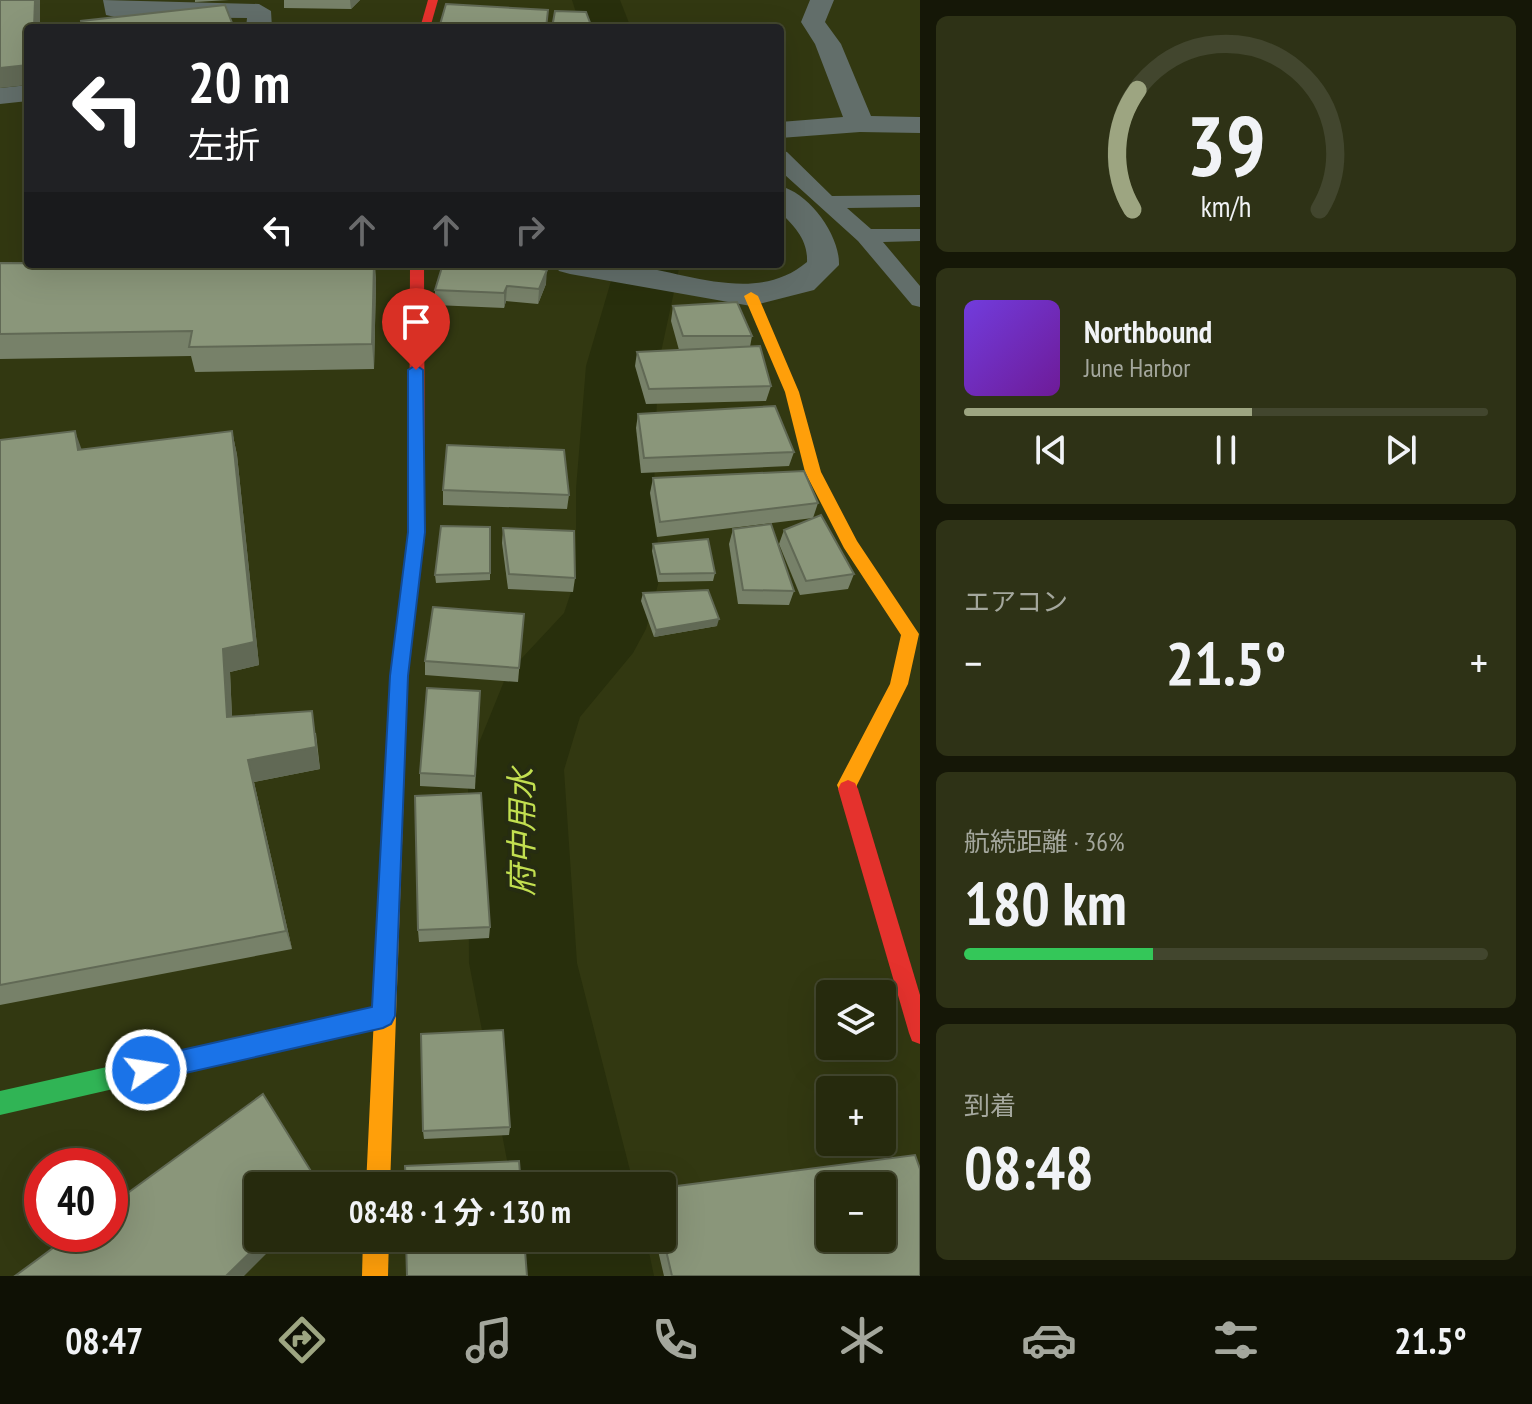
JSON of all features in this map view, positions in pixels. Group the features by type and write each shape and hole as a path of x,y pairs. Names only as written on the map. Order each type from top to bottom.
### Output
{"street":[{"path":"115,0 115,10 259,11 259,24"},
{"path":"426,24 433,0"},
{"path":"822,0 813,22 828,44 860,124"},
{"path":"0,96 24,93"},
{"path":"784,130 860,124 920,125"},
{"path":"592,268 751,296 802,283 823,265 825,254 821,240 784,199"},
{"path":"378,1172 399,676 417,532 417,268"},
{"path":"751,296 792,392 813,472 850,544 886,593 910,634 899,684 847,785 920,1033"},
{"path":"0,1103 383,1016"},
{"path":"375,1276 376,1252"}],"lane":[{"path":"784,161 866,236 920,300"},
{"path":"828,202 920,201"},
{"path":"866,236 920,235"}],"building":[{"path":"0,0 35,0 34,24 24,24 24,65 0,68"},
{"path":"446,4 548,10 546,24 440,24"},
{"path":"225,5 232,24 81,24 81,21"},
{"path":"555,11 586,12 590,24 553,24"},
{"path":"0,263 24,263 24,268 374,268 372,344 189,347 192,331 0,334"},
{"path":"442,268 547,270 539,289 507,286 504,293 435,290"},
{"path":"737,302 752,336 683,336 673,306"},
{"path":"760,346 771,386 649,389 637,352"},
{"path":"775,406 794,452 644,458 638,414"},
{"path":"75,431 78,450 232,431 254,642 223,649 227,717 312,711 316,747 248,760 286,931 0,985 0,440"},
{"path":"447,445 564,450 569,495 443,490"},
{"path":"804,471 818,503 660,522 653,478"},
{"path":"821,515 854,574 806,581 784,530"},
{"path":"771,524 794,591 743,590 733,529"},
{"path":"441,526 490,527 490,573 435,575"},
{"path":"503,528 574,531 575,578 509,574"},
{"path":"708,539 715,573 660,574 653,544"},
{"path":"708,590 719,619 656,630 643,593"},
{"path":"433,607 524,614 519,668 425,661"},
{"path":"427,688 480,691 475,776 420,773"},
{"path":"481,793 490,927 418,930 415,796"},
{"path":"503,1030 510,1127 423,1131 421,1034"},
{"path":"263,1094 312,1172 244,1172 244,1252 251,1252 226,1276 15,1276 48,1252 128,1252 128,1193"},
{"path":"915,1155 920,1169 920,1276 672,1276 666,1252 676,1252 676,1186"},
{"path":"519,1161 520,1172 405,1172 405,1166"},
{"path":"406,1252 525,1252 527,1276 407,1276"}],"waterway":[{"name":"府中用水","path":"596,0 605,24"},
{"name":"府中用水","path":"570,1172 523,963 516,770 539,701 602,629 618,577 615,489 622,366 647,268"},
{"name":"府中用水","path":"586,1252 590,1276"}],"traffic: fast":[{"path":"0,1103 383,1016"}],"traffic: slow":[{"path":"751,296 792,392 813,472 850,544 910,634 899,684 847,785 848,789"},
{"path":"379,1172 399,676 405,627"},
{"path":"375,1276 376,1252"}],"traffic: jam":[{"path":"426,24 433,0"},
{"path":"405,627 417,532 417,268"},
{"path":"848,789 920,1033"}],"route":[{"path":"146,1070 383,1016 399,676 417,532 416,370"}]}
